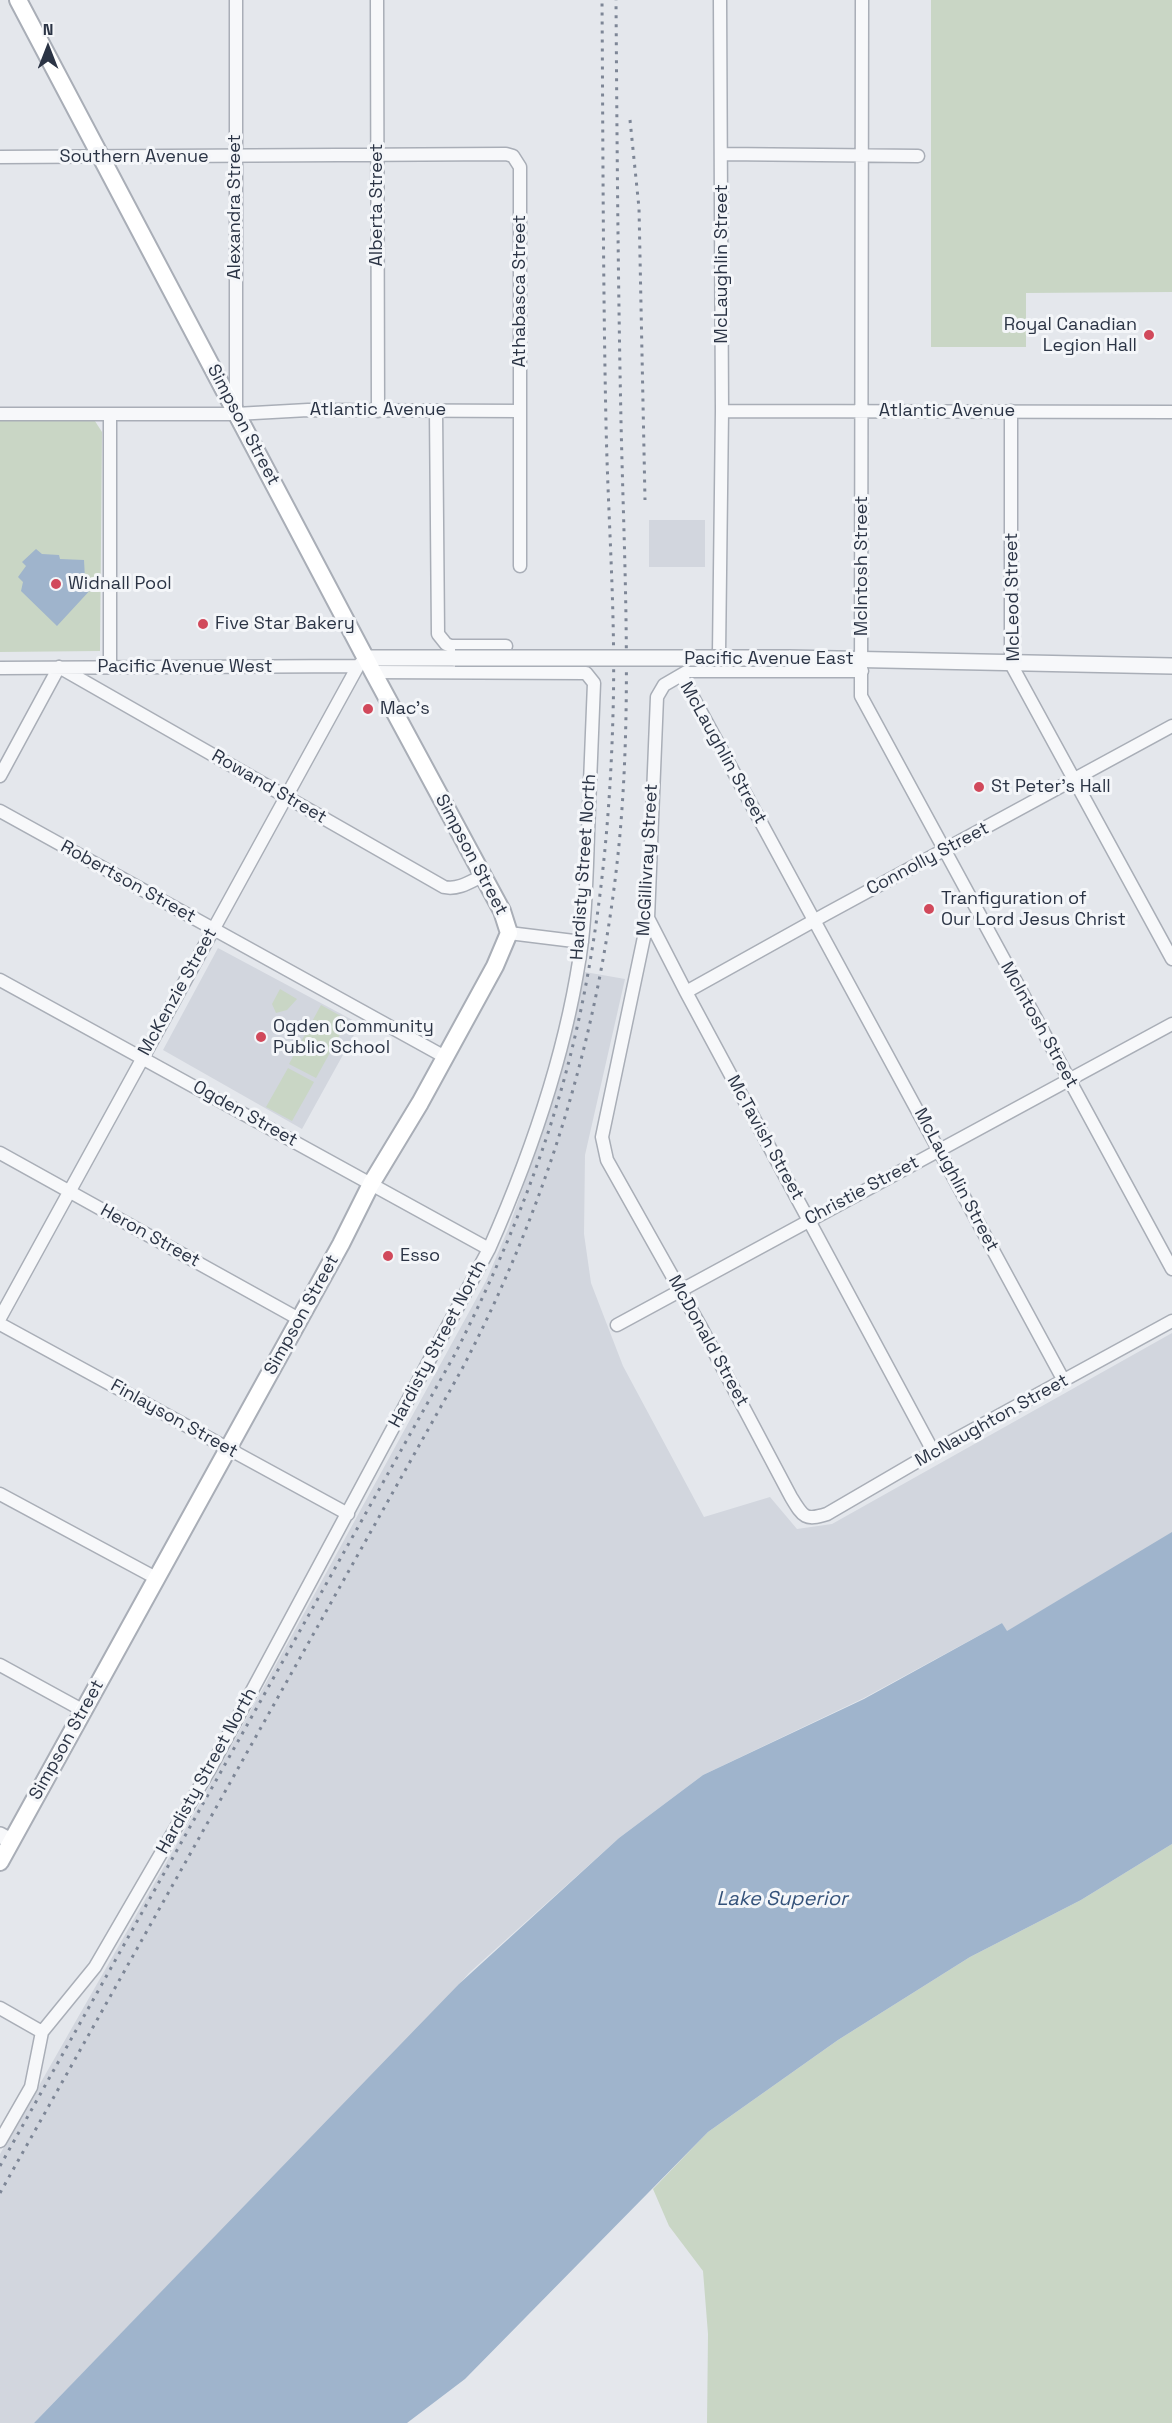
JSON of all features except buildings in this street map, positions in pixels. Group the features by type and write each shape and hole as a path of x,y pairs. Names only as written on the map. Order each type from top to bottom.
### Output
{"main road":[{"name":"Simpson Street","path":"0,1862 6,1838 84,1711 300,1319 371,1184 446,1057 495,966 509,933 502,910 366,666 18,0"}],"street":[{"name":"Alexandra Street","path":"236,0 236,414"},
{"name":"Alberta Street","path":"377,0 378,411"},
{"name":"McLaughlin Street","path":"720,0 722,411 719,653 684,673 814,920 1064,1381"},
{"name":"McIntosh Street","path":"862,0 861,696 1172,1269"},
{"name":"Athabasca Street","path":"376,156 506,154 513,156 519,163 520,566"},
{"path":"722,154 918,156"},
{"name":"Southern Avenue","path":"0,157 376,156"},
{"name":"Atlantic Avenue","path":"0,414 236,414 308,410 520,411"},
{"path":"436,411 438,634 446,644 451,646 506,646"},
{"name":"Atlantic Avenue","path":"722,411 1172,412"},
{"name":"McLeod Street","path":"1011,411 1011,664 1172,959"},
{"path":"110,414 110,666"},
{"name":"Pacific Avenue East","path":"366,666 455,658 789,658 862,665 1172,666"},
{"path":"684,673 862,665"},
{"name":"Pacific Avenue West","path":"0,668 366,666"},
{"name":"McKenzie Street","path":"0,1318 285,797 366,666"},
{"name":"Hardisty Street North","path":"0,2141 31,2086 42,2032 94,1967 210,1769 489,1249 525,1158 550,1082 570,1006 582,942 586,885 594,693 591,678 586,673 366,666"},
{"path":"0,776 58,667"},
{"name":"Rowand Street","path":"58,667 444,886 451,888 463,885 482,876"},
{"name":"McGillivray Street","path":"607,1160 602,1137 648,918 657,697 664,685 684,673"},
{"name":"Connolly Street","path":"686,993 814,920 1172,726"},
{"name":"Robertson Street","path":"0,811 212,930 446,1057"},
{"name":"McTavish Street","path":"648,918 686,993 934,1452"},
{"path":"509,933 582,942"},
{"name":"Ogden Street","path":"0,980 489,1249"},
{"name":"Christie Street","path":"617,1325 1172,1024"},
{"name":"Heron Street","path":"0,1153 300,1319"},
{"name":"McDonald Street","path":"607,1160 791,1497 805,1516 811,1519"},
{"name":"McNaughton Street","path":"811,1519 827,1514 934,1452 1172,1321"},
{"name":"Finlayson Street","path":"0,1324 348,1514"},
{"path":"0,1494 156,1578"},
{"path":"0,1665 84,1711"},
{"path":"0,2008 42,2032"}],"shaded area":[{"path":"649,520 705,520 705,567 649,567"},
{"name":"Ogden Community Public School","path":"218,948 360,1024 302,1129 163,1050"},
{"path":"585,972 625,979 585,1155 584,1234 591,1283 623,1366 704,1517 770,1497 797,1529 832,1524 1172,1333 1172,1533 1006,1632 1002,1623 864,1698 703,1775 619,1838 469,1973 403,2049 213,2239 34,2423 0,2423 0,2154 199,1805 486,1281 509,1227 542,1133"}],"green space":[{"path":"931,0 1172,0 1172,292 1026,293 1026,347 931,347"},
{"path":"93,418 102,432 100,651 0,652 0,419"},
{"path":"280,989 297,999 287,1010 276,1013 272,1004"},
{"path":"321,1005 348,1020 316,1078 289,1064"},
{"path":"288,1068 314,1082 292,1121 266,1107"},
{"path":"1172,1844 1172,2423 707,2423 708,2334 703,2271 669,2226 653,2189 708,2132 838,2040 970,1957 1081,1900"}],"water":[{"name":"Widnall Pool","path":"36,549 42,554 59,555 60,559 84,560 85,578 93,587 57,626 21,591 23,582 18,577 26,566 22,562"},
{"name":"Lake Superior","path":"1172,1532 1172,1844 1081,1900 970,1957 838,2040 708,2132 465,2379 407,2423 34,2423 459,1984 619,1838 703,1775 864,1699 1002,1623 1007,1631"}],"railway":[{"path":"0,2166 455,1354 506,1245 535,1171 560,1095 580,1015 595,930 605,844 611,757 614,678 605,370 602,0"},
{"path":"0,2193 462,1369 521,1241 546,1176 567,1109 600,973 612,904 624,783 626,628 619,316 616,0"},
{"path":"630,120 639,208 645,500"}],"place":[{"name":"Royal Canadian Legion Hall","path":"1149,335"},
{"name":"Widnall Pool","path":"56,584"},
{"name":"Five Star Bakery","path":"203,624"},
{"name":"Mac's","path":"368,709"},
{"name":"St Peter's Hall","path":"979,787"},
{"name":"Tranfiguration of Our Lord Jesus Christ","path":"929,909"},
{"name":"Ogden Community Public School","path":"261,1037"},
{"name":"Esso","path":"388,1256"}]}
